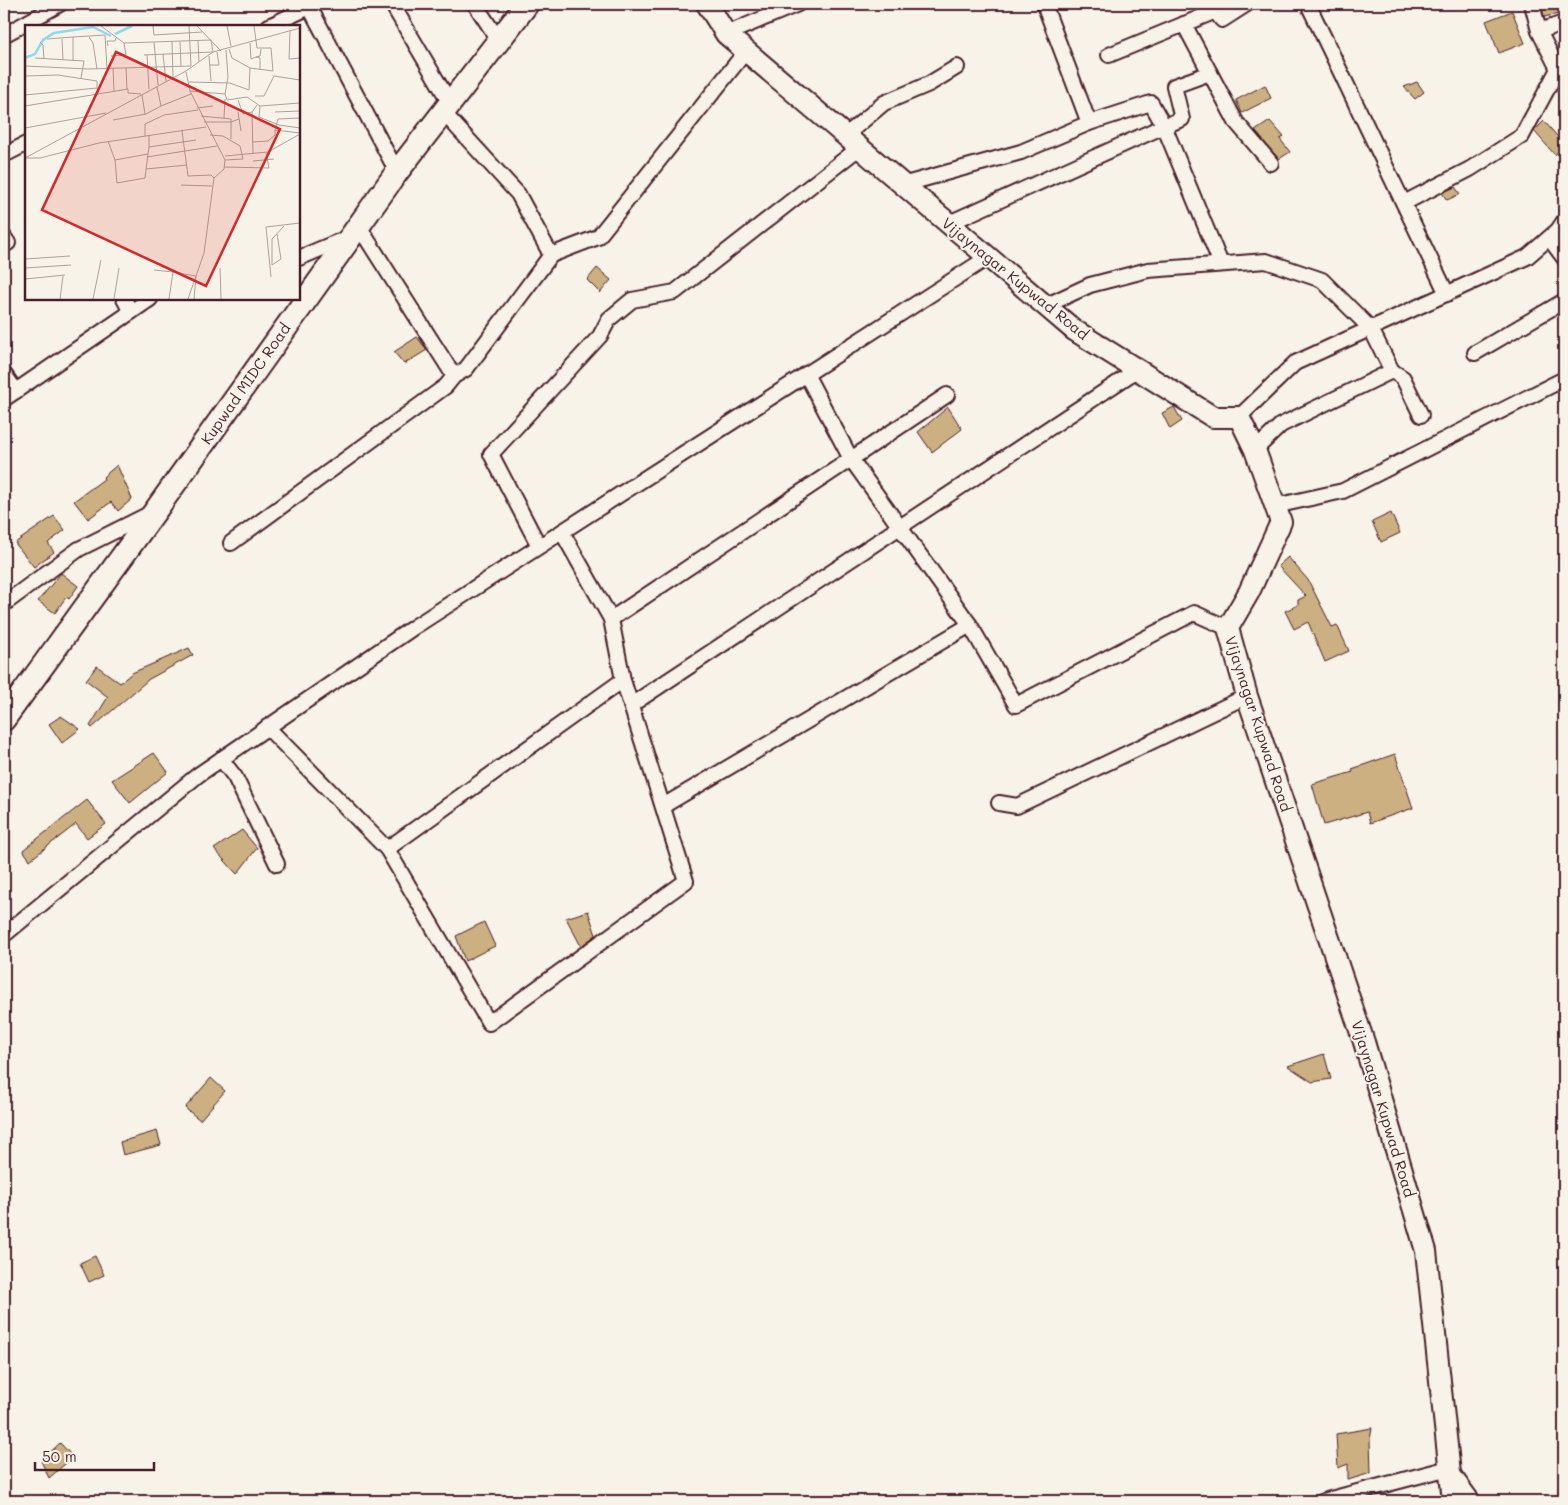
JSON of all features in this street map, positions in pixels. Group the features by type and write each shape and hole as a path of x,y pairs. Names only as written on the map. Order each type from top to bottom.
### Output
{"main road":[{"name":"Kupwad MIDC Road","path":"4,719 397,172 528,4"}],"street":[{"path":"4,35 60,4"},
{"path":"392,4 446,108 518,194 550,255"},
{"path":"475,4 499,41"},
{"name":"Vijaynagar Kupwad Road","path":"706,4 726,34 947,224 1074,330 1213,417 1239,417 1255,450 1281,522 1249,592 1228,628 1246,696 1364,1042 1426,1251 1453,1501"},
{"path":"726,34 798,4"},
{"path":"1044,4 1089,124"},
{"path":"1109,55 1184,24 1213,7 1222,20 1248,4"},
{"path":"1308,4 1447,294"},
{"path":"1404,204 1470,169 1522,136 1558,69 1539,31 1532,4"},
{"path":"271,25 311,5 397,172"},
{"path":"1539,31 1564,23"},
{"path":"1184,24 1236,122 1271,164"},
{"path":"231,543 446,386 454,376 466,369 550,255 598,238 746,51"},
{"path":"539,546 492,454 600,336 609,319 632,300 675,292 852,142 884,103 929,84 957,67"},
{"path":"947,224 1182,119 1174,86 1210,73"},
{"path":"902,185 1021,152 1089,124 1151,103 1164,126 1221,264"},
{"path":"4,155 25,144"},
{"path":"1239,417 1295,363 1527,257 1558,230 1564,220"},
{"path":"300,258 354,231 454,376"},
{"path":"1548,238 1564,258"},
{"path":"4,934 198,775 267,727 414,627 988,258"},
{"path":"1045,306 1090,285 1148,270 1266,261 1313,275 1322,280 1372,328 1392,371 1404,378 1421,415"},
{"path":"125,300 131,312"},
{"path":"4,374 10,395 149,300"},
{"path":"1475,352 1564,301"},
{"path":"632,705 1137,370"},
{"path":"1255,450 1281,425 1392,371"},
{"path":"806,374 851,458 970,625 1016,705 1194,613 1228,628"},
{"path":"1275,506 1343,490 1564,379"},
{"path":"611,619 947,395"},
{"path":"4,604 79,549 156,510"},
{"path":"267,727 387,849 490,1023 686,881 624,680 611,619 562,532"},
{"path":"663,806 970,625"},
{"path":"387,849 624,680"},
{"path":"999,803 1017,806 1246,696"},
{"path":"221,759 235,777 277,864"},
{"path":"1323,1501 1449,1468 1473,1501"}],"building":[{"path":"1541,4 1564,4 1564,13 1544,17"},
{"path":"1512,11 1525,43 1499,53 1486,21"},
{"path":"1417,82 1424,92 1415,99 1404,87"},
{"path":"1265,85 1271,98 1242,113 1236,100"},
{"path":"1270,121 1284,137 1280,139 1290,152 1279,159 1255,131"},
{"path":"1544,121 1564,144 1555,155 1534,131"},
{"path":"1455,187 1460,194 1447,200 1442,193"},
{"path":"597,268 611,280 600,293 587,280"},
{"path":"417,337 427,350 404,364 394,352"},
{"path":"948,407 962,429 932,452 918,432"},
{"path":"1174,407 1182,421 1170,429 1162,413"},
{"path":"117,465 132,499 118,511 111,502 88,519 74,501 104,479 103,477"},
{"path":"1391,513 1400,533 1381,542 1372,522"},
{"path":"54,516 65,530 48,543 54,552 34,567 15,543"},
{"path":"1288,557 1308,580 1332,627 1337,625 1349,651 1325,662 1308,622 1294,629 1285,611 1298,605 1298,600 1306,596 1278,566"},
{"path":"61,573 78,586 69,599 66,597 55,613 38,601"},
{"path":"189,648 193,655 149,679 92,728 90,726 108,697 86,680 97,666 120,683 132,673"},
{"path":"61,716 80,729 62,743 49,724"},
{"path":"154,753 168,772 130,803 112,780"},
{"path":"1395,754 1413,808 1370,823 1367,812 1324,825 1312,784 1353,772 1352,769"},
{"path":"87,800 106,824 87,838 76,824 30,860 23,850"},
{"path":"242,830 257,848 237,874 214,849"},
{"path":"588,911 596,935 581,946 566,918"},
{"path":"484,922 495,946 465,961 456,936"},
{"path":"1324,1054 1331,1079 1312,1082 1288,1066"},
{"path":"211,1078 225,1091 200,1120 185,1108"},
{"path":"157,1131 161,1145 123,1155 120,1142"},
{"path":"95,1256 104,1275 89,1282 80,1263"},
{"path":"1372,1428 1370,1440 1371,1473 1348,1480 1348,1464 1338,1468 1336,1434"},
{"path":"60,1443 73,1457 49,1478 41,1461"}]}
